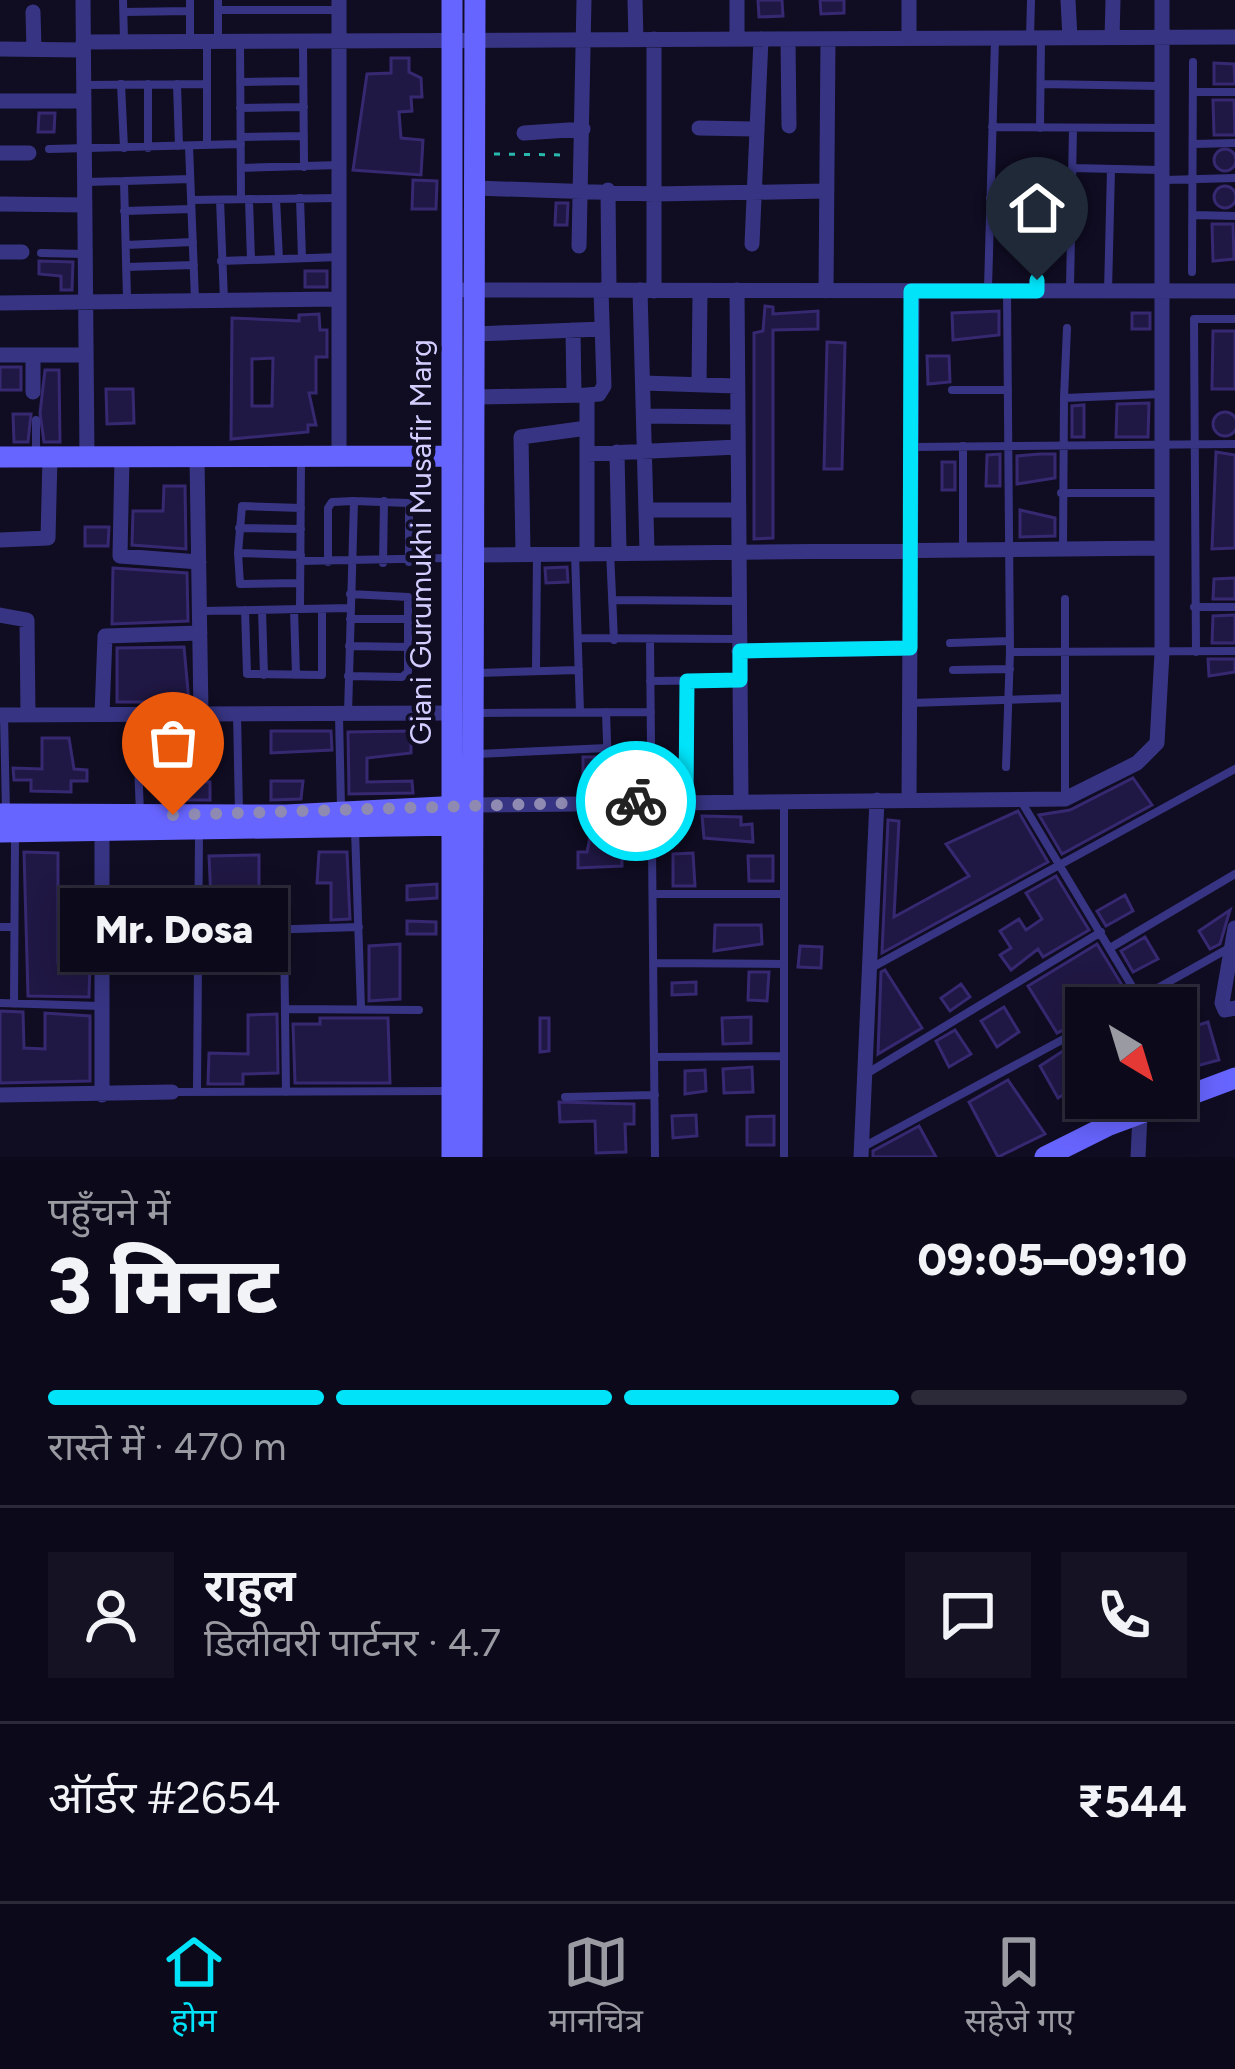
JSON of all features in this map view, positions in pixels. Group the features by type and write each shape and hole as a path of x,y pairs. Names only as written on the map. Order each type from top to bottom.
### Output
{"street":[{"path":"83,0 87,457"},
{"name":"Giani Gurumukhi Musafir Marg","path":"452,0 449,558 460,713 472,754 472,1157"},
{"name":"Giani Gurumukhi Musafir Marg","path":"452,1157 448,816 460,713 472,673 475,555 475,0"},
{"path":"579,246 584,0"},
{"path":"635,0 635,40"},
{"path":"737,0 737,39"},
{"path":"908,38 909,0"},
{"path":"1068,0 1070,38"},
{"path":"1112,0 1112,38"},
{"path":"5,823 102,831 199,831 473,815 609,801 1065,800 1137,764 1157,743 1162,652 1162,0"},
{"path":"339,5 339,457"},
{"path":"33,11 34,49"},
{"path":"0,49 124,41 1235,37"},
{"path":"647,551 643,383 655,194 654,39"},
{"path":"752,244 761,39"},
{"path":"788,39 790,126"},
{"path":"826,291 828,39"},
{"path":"0,101 84,93"},
{"path":"699,128 755,129"},
{"path":"524,133 583,130"},
{"path":"0,153 29,153"},
{"path":"475,188 655,194 827,191"},
{"path":"475,397 599,394 604,386 608,190"},
{"path":"0,204 85,206"},
{"path":"0,252 22,252"},
{"path":"450,290 1235,291"},
{"path":"699,385 700,290"},
{"path":"737,290 741,800"},
{"path":"909,800 911,291"},
{"path":"0,303 339,299"},
{"path":"475,334 602,329"},
{"path":"573,330 587,428 581,552"},
{"path":"0,355 83,355"},
{"path":"33,355 33,392"},
{"path":"643,383 737,386"},
{"path":"644,416 738,417"},
{"path":"530,553 521,437 587,428"},
{"path":"587,454 738,447"},
{"path":"615,551 617,452"},
{"path":"0,458 450,456"},
{"path":"0,540 48,538 43,457"},
{"path":"197,457 201,714"},
{"path":"122,458 122,558 199,562"},
{"path":"646,510 738,510"},
{"path":"475,555 1162,548"},
{"path":"0,615 27,620 28,715"},
{"path":"102,714 105,636 200,633"},
{"path":"739,645 910,648"},
{"path":"2,715 460,713"},
{"path":"862,1152 877,800"},
{"path":"5,823 140,815 348,821"},
{"path":"102,831 102,1095"},
{"path":"1234,937 1222,1003 1225,1010 1235,1008"},
{"path":"1197,1092 1235,1078"},
{"path":"0,1095 172,1092"},
{"path":"1045,1157 1129,1119"},
{"path":"1138,1157 1140,1119"}],"lane":[{"path":"123,0 124,41"},
{"path":"1030,0 1041,84 1040,128"},
{"path":"124,12 190,5 205,41 207,145"},
{"path":"205,41 218,5 339,5"},
{"path":"988,291 995,38"},
{"path":"240,41 241,168 251,260"},
{"path":"303,41 304,167"},
{"path":"1192,272 1193,62"},
{"path":"240,82 303,81"},
{"path":"84,93 122,84 207,84"},
{"path":"122,84 124,148"},
{"path":"148,84 148,148"},
{"path":"177,84 190,179 195,302"},
{"path":"1041,84 1162,86"},
{"path":"1193,92 1235,92"},
{"path":"240,108 304,107"},
{"path":"992,128 1162,128"},
{"path":"1070,290 1073,128"},
{"path":"49,148 148,148 304,136"},
{"path":"1193,143 1235,143"},
{"path":"241,168 339,165"},
{"path":"1072,167 1194,180 1235,178"},
{"path":"1108,291 1111,169"},
{"path":"85,182 190,179"},
{"path":"124,181 127,304"},
{"path":"124,211 220,200 339,197"},
{"path":"300,198 302,258"},
{"path":"990,198 1071,202"},
{"path":"276,199 279,259"},
{"path":"220,200 224,302"},
{"path":"1036,200 1037,291"},
{"path":"1193,215 1235,216"},
{"path":"126,244 193,242"},
{"path":"41,253 85,254"},
{"path":"221,261 339,257"},
{"path":"126,267 194,265"},
{"path":"1006,291 1010,646 1006,767"},
{"path":"1196,652 1194,320 1235,319"},
{"path":"1063,550 1060,493 1067,328"},
{"path":"952,390 1008,389"},
{"path":"1064,398 1162,394"},
{"path":"36,420 43,457"},
{"path":"910,447 1235,444"},
{"path":"963,446 963,552"},
{"path":"296,675 301,457"},
{"path":"1060,493 1162,493"},
{"path":"354,501 344,713 361,1008"},
{"path":"328,562 332,502 384,501 411,506 410,562"},
{"path":"383,562 384,501"},
{"path":"300,583 240,584 238,553 242,506 301,508"},
{"path":"239,528 301,529"},
{"path":"614,640 615,551"},
{"path":"580,712 581,552"},
{"path":"238,553 328,562 449,558"},
{"path":"530,553 536,671"},
{"path":"348,676 406,675 408,647 407,595 350,594"},
{"path":"1065,800 1066,599"},
{"path":"612,600 739,601"},
{"path":"1194,607 1235,607"},
{"path":"245,610 245,672 322,675 322,609"},
{"path":"200,611 322,609 408,620"},
{"path":"262,610 264,675"},
{"path":"578,638 739,645"},
{"path":"650,641 656,1157"},
{"path":"950,643 1065,652 1235,652"},
{"path":"349,646 408,647"},
{"path":"953,670 1010,669"},
{"path":"472,673 579,670"},
{"path":"650,681 740,680"},
{"path":"686,800 687,681"},
{"path":"909,703 1065,698"},
{"path":"606,712 609,801"},
{"path":"460,713 651,712"},
{"path":"136,714 140,815"},
{"path":"237,714 239,815"},
{"path":"2,715 14,1004"},
{"path":"472,754 607,748"},
{"path":"869,969 1235,769"},
{"path":"784,800 784,1157"},
{"path":"1020,800 1133,987"},
{"path":"197,1091 199,831"},
{"path":"1110,948 1235,874"},
{"path":"654,894 784,893"},
{"path":"0,928 14,927"},
{"path":"198,932 359,927"},
{"path":"284,932 286,1093"},
{"path":"865,1074 1101,932"},
{"path":"1164,987 1234,937"},
{"path":"654,963 784,964"},
{"path":"0,1003 100,1006"},
{"path":"286,1009 419,1010"},
{"path":"862,1152 1065,1040"},
{"path":"655,1057 784,1056"},
{"path":"172,1092 451,1090"},
{"path":"565,1097 655,1095"}],"path":[{"path":"475,154 582,155"}],"building":[{"path":"758,0 782,0 783,16 759,17"},
{"path":"820,0 844,0 844,13 821,14"},
{"path":"391,58 409,58 409,72 421,78 422,97 411,97 412,111 399,112 401,138 423,140 421,175 353,170 367,74 391,73"},
{"path":"1214,63 1234,64 1235,84 1214,84"},
{"path":"1213,100 1234,100 1235,135 1214,135"},
{"path":"39,113 55,113 54,132 38,132"},
{"path":"1225,149 1236,160 1225,171 1214,160"},
{"path":"413,180 437,181 436,209 412,209"},
{"path":"1225,186 1236,197 1225,208 1214,197"},
{"path":"556,203 568,203 567,225 555,225"},
{"path":"1212,224 1233,224 1234,259 1213,261"},
{"path":"39,261 73,262 72,290 61,290 61,276 39,274"},
{"path":"305,271 327,271 327,287 305,287"},
{"path":"765,306 773,307 773,314 818,311 818,329 773,330 773,538 754,539 754,333 763,331"},
{"path":"999,311 999,335 953,340 952,313"},
{"path":"1132,313 1150,313 1150,329 1132,329"},
{"path":"319,314 320,330 327,330 327,357 316,357 316,393 309,393 316,425 308,425 308,432 231,439 232,318 299,321 299,315","holes":["273,358 272,406 252,406 252,359"]},
{"path":"1213,331 1235,331 1235,389 1212,389"},
{"path":"827,342 845,343 842,469 824,469"},
{"path":"927,356 949,356 950,382 928,384"},
{"path":"0,367 21,367 21,390 0,390"},
{"path":"45,370 59,370 60,442 44,442 40,413"},
{"path":"106,389 133,389 134,423 107,424"},
{"path":"1149,403 1148,437 1116,437 1117,404"},
{"path":"1084,405 1084,437 1072,437 1072,406"},
{"path":"13,414 31,414 28,442 14,442"},
{"path":"1216,415 1234,415 1234,433 1216,433"},
{"path":"1216,452 1235,455 1235,548 1212,549"},
{"path":"1000,454 1000,486 986,486 987,455"},
{"path":"1055,454 1055,478 1017,484 1017,456"},
{"path":"942,462 955,462 955,490 942,490"},
{"path":"164,486 185,486 186,549 132,545 133,511 163,511"},
{"path":"1020,510 1055,518 1055,536 1020,537"},
{"path":"85,527 109,527 108,546 85,546"},
{"path":"567,567 568,582 546,583 545,568"},
{"path":"113,568 187,573 188,621 112,624"},
{"path":"1235,578 1235,599 1213,599 1214,579"},
{"path":"1235,615 1235,643 1212,643 1213,616"},
{"path":"184,647 189,702 117,702 117,648"},
{"path":"1208,659 1235,659 1235,672 1209,676"},
{"path":"271,731 331,731 332,750 271,753"},
{"path":"411,731 411,753 367,758 367,782 412,781 413,793 349,794 348,732"},
{"path":"212,732 210,757 171,756 170,734"},
{"path":"42,738 69,738 74,769 87,770 87,781 71,781 71,792 31,791 31,780 14,780 13,768 42,769"},
{"path":"583,757 599,757 600,786 583,786"},
{"path":"626,761 627,789 617,789 616,762"},
{"path":"1133,778 1152,805 1062,854 1039,815 1070,810"},
{"path":"169,781 210,782 210,800 169,800"},
{"path":"271,781 303,781 301,799 271,800"},
{"path":"1018,811 1048,862 882,953 888,820 899,821 894,917 969,876 946,844"},
{"path":"702,816 741,817 741,825 752,824 753,842 704,838"},
{"path":"591,833 608,833 608,845 622,851 622,866 578,868 578,852 587,852"},
{"path":"24,852 58,853 58,962 90,962 89,997 28,996"},
{"path":"319,852 347,852 350,919 331,920 331,883 317,883"},
{"path":"693,853 695,886 673,886 673,854"},
{"path":"259,855 259,894 270,894 271,921 212,923 209,856"},
{"path":"748,856 773,856 773,881 749,881"},
{"path":"1056,876 1089,930 1043,957 1038,949 1011,970 1000,955 1011,948 1000,931 1019,919 1026,930 1042,919 1026,893"},
{"path":"437,884 437,898 407,900 407,886"},
{"path":"1125,895 1133,911 1106,926 1097,911"},
{"path":"1230,910 1220,944 1210,949 1199,931"},
{"path":"407,921 436,922 436,934 407,934"},
{"path":"715,925 761,925 762,944 714,951"},
{"path":"1145,937 1158,959 1133,972 1121,951"},
{"path":"276,938 276,972 213,969 212,940"},
{"path":"400,944 400,999 369,1001 369,946"},
{"path":"1097,944 1123,987 1065,987 1065,1029 1057,1033 1028,986"},
{"path":"800,946 822,947 821,968 798,967"},
{"path":"885,970 922,1028 878,1054 881,972"},
{"path":"749,972 769,972 767,1001 748,1000"},
{"path":"696,982 696,994 672,995 672,983"},
{"path":"961,984 970,997 950,1011 941,998"},
{"path":"1004,1007 1019,1032 997,1047 981,1021"},
{"path":"0,1011 23,1012 24,1048 45,1049 45,1013 90,1016 90,1081 0,1083"},
{"path":"277,1014 278,1073 243,1074 243,1084 208,1084 209,1053 248,1054 248,1015"},
{"path":"751,1017 751,1043 723,1044 722,1018"},
{"path":"320,1018 388,1018 390,1083 295,1083 293,1024 320,1024"},
{"path":"540,1018 549,1018 549,1051 540,1052"},
{"path":"1208,1022 1219,1060 1197,1066 1197,1025"},
{"path":"955,1030 971,1054 949,1067 936,1041"},
{"path":"1065,1050 1065,1094 1058,1098 1040,1066"},
{"path":"752,1067 753,1092 724,1093 723,1069"},
{"path":"705,1070 706,1091 685,1094 685,1071"},
{"path":"1008,1080 1045,1134 998,1157 969,1102"},
{"path":"559,1102 634,1104 634,1124 625,1124 626,1152 596,1153 595,1121 560,1122"},
{"path":"696,1115 697,1136 673,1138 672,1116"},
{"path":"774,1116 774,1145 747,1145 747,1117"},
{"path":"919,1126 936,1157 873,1157 873,1151"}],"way so far":[{"path":"173,815 636,801"}],"place":[{"name":"Mr. Dosa","path":"173,815"}],"route":[{"path":"636,801 686,800 687,681 740,680 740,651 910,648 911,291 1037,291 1037,280"}]}
